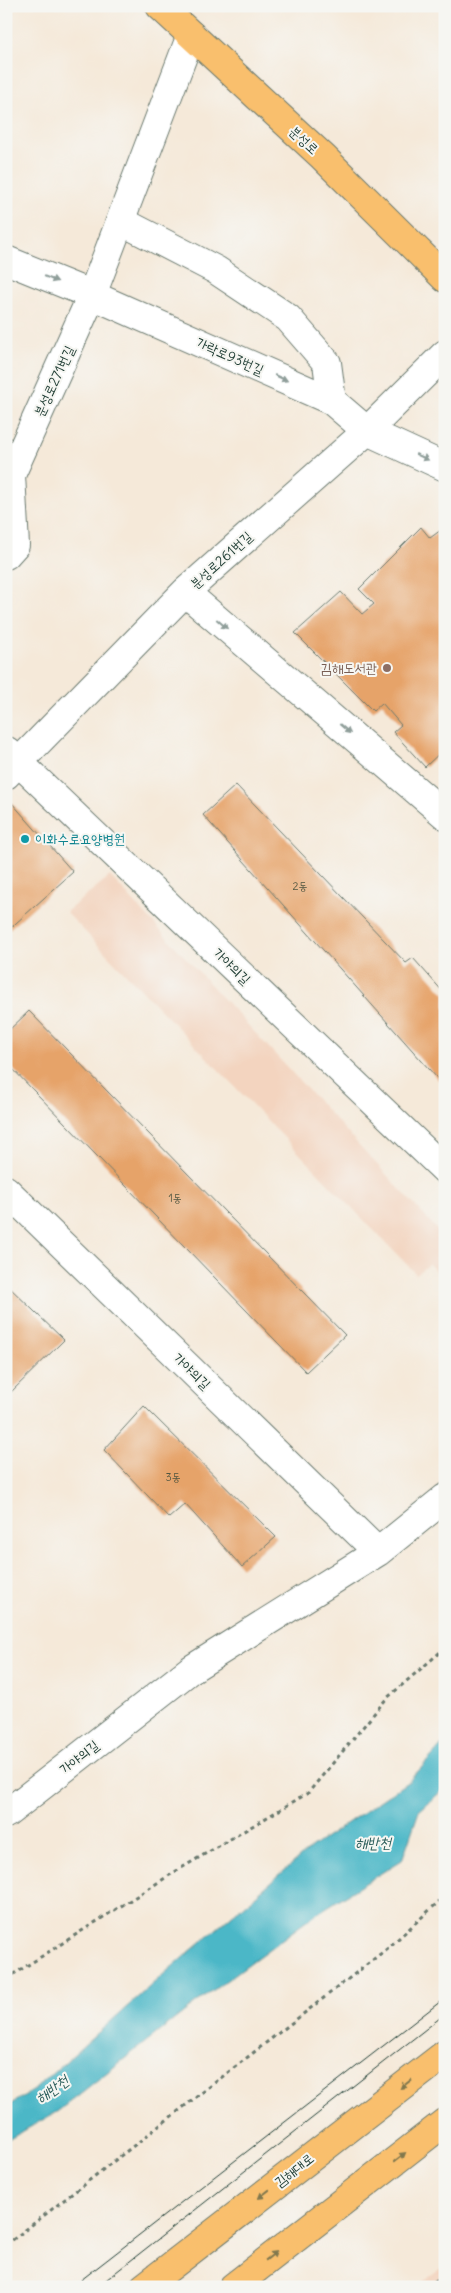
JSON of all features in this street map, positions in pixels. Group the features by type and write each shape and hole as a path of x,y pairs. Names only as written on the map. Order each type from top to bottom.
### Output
{"main road":[{"name":"분성로","path":"160,6 323,157 445,278"},
{"name":"김해대로","path":"144,2287 445,2054"},
{"path":"233,2287 445,2122"}],"street":[{"name":"분성로271번길","path":"9,547 10,475 92,296 191,35"},
{"path":"121,221 216,270 288,318 328,362 332,400"},
{"name":"가락로93번길","path":"6,260 332,400 366,431 445,467"},
{"name":"분성로261번길","path":"11,762 185,592 366,431 445,354"},
{"path":"185,592 445,815"},
{"name":"가야의길","path":"11,762 445,1170"},
{"name":"가야의길","path":"6,1190 378,1552"},
{"name":"가야의길","path":"6,1814 190,1670 378,1552 445,1498"}],"path":[{"path":"6,1979 173,1873 308,1793 387,1698 445,1648"},
{"path":"6,2245 388,1948 445,1896"},
{"path":"428,2287 445,2273"}],"shaded area":[{"path":"110,876 445,1238 445,1281 429,1264 416,1274 66,912"},
{"path":"445,2266 445,2287 416,2287 424,2281"}],"water":[{"name":"해반천","path":"445,1742 445,1788 419,1811 402,1860 316,1914 184,2012 58,2111 6,2141 6,2107 35,2089 166,1972 312,1847 409,1781"}],"building":[{"name":"김해도서관","path":"421,527 430,538 441,530 445,530 445,748 425,767 393,732 401,725 382,703 373,711 295,633 341,592 362,614 374,604 359,589"},
{"path":"236,785 406,963 413,958 445,994 445,1087 203,815"},
{"name":"이화수로요양병원","path":"11,802 73,872 6,932 6,806"},
{"path":"29,1011 345,1335 306,1372 6,1062 6,1033"},
{"path":"6,1284 64,1340 6,1397"},
{"path":"144,1406 276,1537 242,1567 185,1504 169,1518 104,1450"}],"tram line":[{"path":"72,2287 445,1998"},
{"path":"97,2287 445,2014"}],"place":[{"name":"김해도서관","path":"387,668"},
{"name":"이화수로요양병원","path":"25,839"}]}
